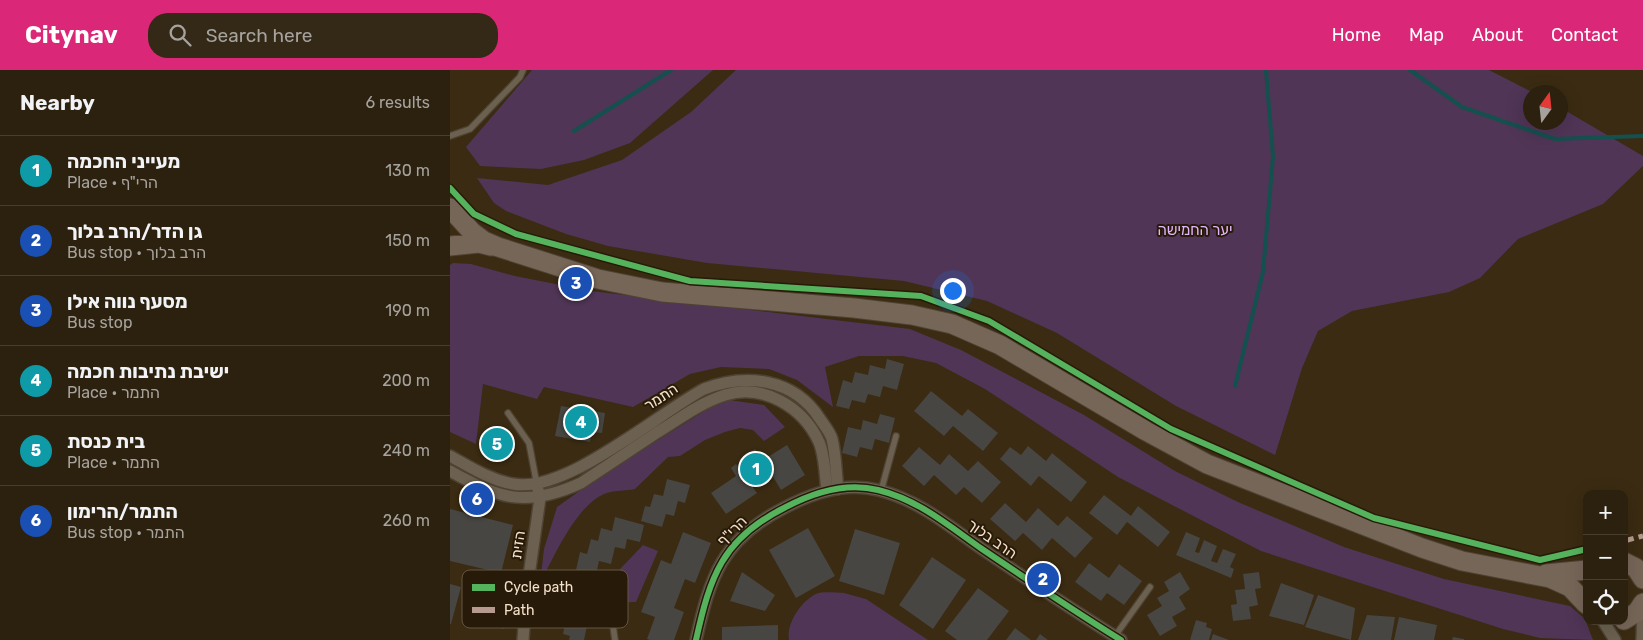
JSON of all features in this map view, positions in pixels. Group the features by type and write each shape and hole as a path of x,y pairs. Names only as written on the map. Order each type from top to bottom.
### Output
{"main road":[{"path":"450,208 472,232 484,241 563,268 630,287 662,292 863,309 912,315 952,324 1000,345 1178,449 1237,477 1422,548 1462,561 1535,575 1566,585 1583,602"},
{"path":"450,246 479,243 498,247"},
{"path":"1631,562 1643,579"},
{"path":"1535,575 1570,574 1583,571"},
{"path":"1628,618 1637,612 1643,603"}],"street":[{"name":"התמר","path":"450,456 497,480 514,484 537,485 574,471 683,400 704,389 724,382 744,380 785,387 802,398 815,411 832,438 832,490"},
{"name":"התמר","path":"450,472 492,492 511,498 540,498 581,482 709,401 727,394 744,393 779,399 794,408 819,444 832,490"},
{"name":"הזית","path":"530,570 540,498 537,485"},
{"name":"הרב בלוך","path":"810,496 844,487 881,491 925,508 1118,638"},
{"name":"הרי\"ף","path":"696,640 710,583 729,551 751,528 769,515 810,496"},
{"path":"1642,640 1643,603"},
{"path":"1606,625 1616,640"}],"lane":[{"path":"450,136 470,129 520,77 523,70"},
{"path":"508,412 529,443 537,485"},
{"path":"881,491 896,436"},
{"path":"1118,638 1150,587"}],"green space":[{"path":"532,70 713,70 630,143 584,160 541,169 480,166 466,147"},
{"name":"יער החמישה","path":"736,70 1489,70 1523,87 1523,130 1568,130 1568,112 1643,156 1643,166 1603,204 1518,239 1480,278 1449,292 1352,311 1318,331 1302,368 1275,455 1176,406 1057,333 987,301 904,281 707,263 608,246 566,234 506,211 494,203 477,178 548,185 622,160 691,112"},
{"path":"453,263 471,264 515,276 591,291 910,329 961,350 1084,415 1175,471 1238,502 1344,547 1444,579 1570,606 1583,617 1583,625 1587,625 1593,640 1540,638 1503,629 1261,551 1118,477 985,389 936,363 903,356 859,356 825,367 833,407 797,380 769,369 721,367 690,374 633,407 544,387 537,399 483,384 476,444 450,432 450,265"},
{"path":"729,400 764,405 785,427 764,441 753,430 740,428 725,432 705,440 680,456 668,457 635,489 604,494 584,509 566,534 547,570 542,570 544,549 557,507 599,477 711,407"},
{"path":"643,545 658,551 636,602 628,602 628,570 619,570"},
{"path":"826,592 844,593 866,599 928,640 789,640 792,620 800,607 810,597"}],"building":[{"path":"887,359 904,364 897,390 883,386 880,397 868,394 865,403 852,400 849,409 836,406 843,380 852,383 855,372 868,375 870,365 885,369"},
{"path":"931,391 962,416 968,409 998,433 983,451 953,426 944,436 914,411"},
{"path":"561,406 605,413 602,433 592,432 590,442 555,436"},
{"path":"880,414 895,418 889,443 875,439 872,450 860,447 857,457 842,453 848,427 861,430 863,420 877,424"},
{"path":"496,428 511,435 499,460 484,452"},
{"path":"787,445 805,475 781,490 763,460"},
{"path":"1028,446 1046,461 1052,453 1087,482 1071,502 1039,476 1031,486 1000,459 1010,447 1021,455"},
{"path":"919,447 940,465 949,454 968,471 978,461 1001,482 982,503 964,487 956,495 934,475 924,486 902,466"},
{"path":"755,449 773,478 758,488 739,460"},
{"path":"736,464 757,493 726,514 711,493 736,476 731,468"},
{"path":"667,479 690,485 685,503 678,501 674,516 666,514 662,527 641,521 645,506 650,507 654,494 663,496"},
{"path":"1104,495 1131,516 1138,506 1170,532 1158,547 1127,522 1117,535 1089,513"},
{"path":"1005,503 1026,522 1038,508 1058,526 1067,516 1093,538 1075,558 1052,538 1042,550 1023,533 1015,541 990,519"},
{"path":"450,509 513,525 502,570 488,570 450,561"},
{"path":"615,517 644,525 640,542 627,539 625,549 615,547 611,564 599,561 597,570 576,570 580,552 587,554 591,539 598,541 601,528 612,531"},
{"path":"808,528 835,576 796,598 769,550"},
{"path":"855,529 900,543 884,595 839,581"},
{"path":"683,532 711,543 695,583 685,579 674,608 684,612 674,640 650,640 647,639 655,617 641,612 661,560 671,564"},
{"path":"1186,532 1200,538 1195,552 1199,553 1204,540 1217,546 1211,561 1217,563 1223,549 1236,554 1230,567 1234,569 1231,578 1176,555"},
{"path":"932,557 966,580 933,629 899,605"},
{"path":"1089,563 1109,578 1119,564 1142,581 1124,605 1107,593 1101,601 1075,582"},
{"path":"742,572 775,595 765,611 730,601"},
{"path":"1180,572 1190,589 1179,597 1186,609 1172,617 1177,626 1160,636 1147,615 1162,606 1157,598 1169,591 1164,582"},
{"path":"1259,572 1261,588 1255,589 1258,605 1249,607 1251,619 1233,621 1231,605 1237,604 1235,590 1245,589 1243,574"},
{"path":"1281,583 1314,595 1304,625 1269,616"},
{"path":"450,584 461,587 451,624 450,624"},
{"path":"978,588 1009,611 987,640 957,640 945,631"},
{"path":"1318,595 1355,608 1351,640 1305,627"},
{"path":"1367,615 1395,617 1391,640 1358,640"},
{"path":"1399,617 1437,625 1434,640 1394,640"},
{"path":"1196,620 1207,623 1206,627 1212,629 1209,640 1190,640"},
{"path":"778,625 778,640 722,640 722,627"},
{"path":"564,628 587,628 584,640 569,640 570,636 563,634"},
{"path":"1015,628 1031,640 1006,640"},
{"path":"1040,634 1048,640 1036,640"},
{"path":"1213,634 1229,640 1211,640"},
{"path":"1453,637 1464,639 1464,640 1452,640"}],"waterway":[{"path":"574,131 671,70"},
{"path":"1235,386 1263,272 1273,157 1266,70"},
{"path":"1410,70 1462,107 1555,139 1643,136"}],"marked path":[{"path":"1628,540 1643,536"}],"cycle path":[{"path":"450,188 474,214 516,234 690,281 921,296 989,321 1171,429 1374,518 1540,560 1583,550"},
{"path":"696,640 707,597 714,579 722,562 746,533 763,520 806,498 830,490 854,487 893,494 920,507 1121,640"}],"place":[{"name":"מסעף נווה אילן","path":"576,283"},
{"name":"ישיבת נתיבות חכמה","path":"581,422"},
{"name":"בית כנסת","path":"497,444"},
{"name":"מעייני החכמה","path":"756,469"},
{"name":"התמר/הרימון","path":"477,499"},
{"name":"גן הדר/הרב בלוך","path":"1043,579"}]}
